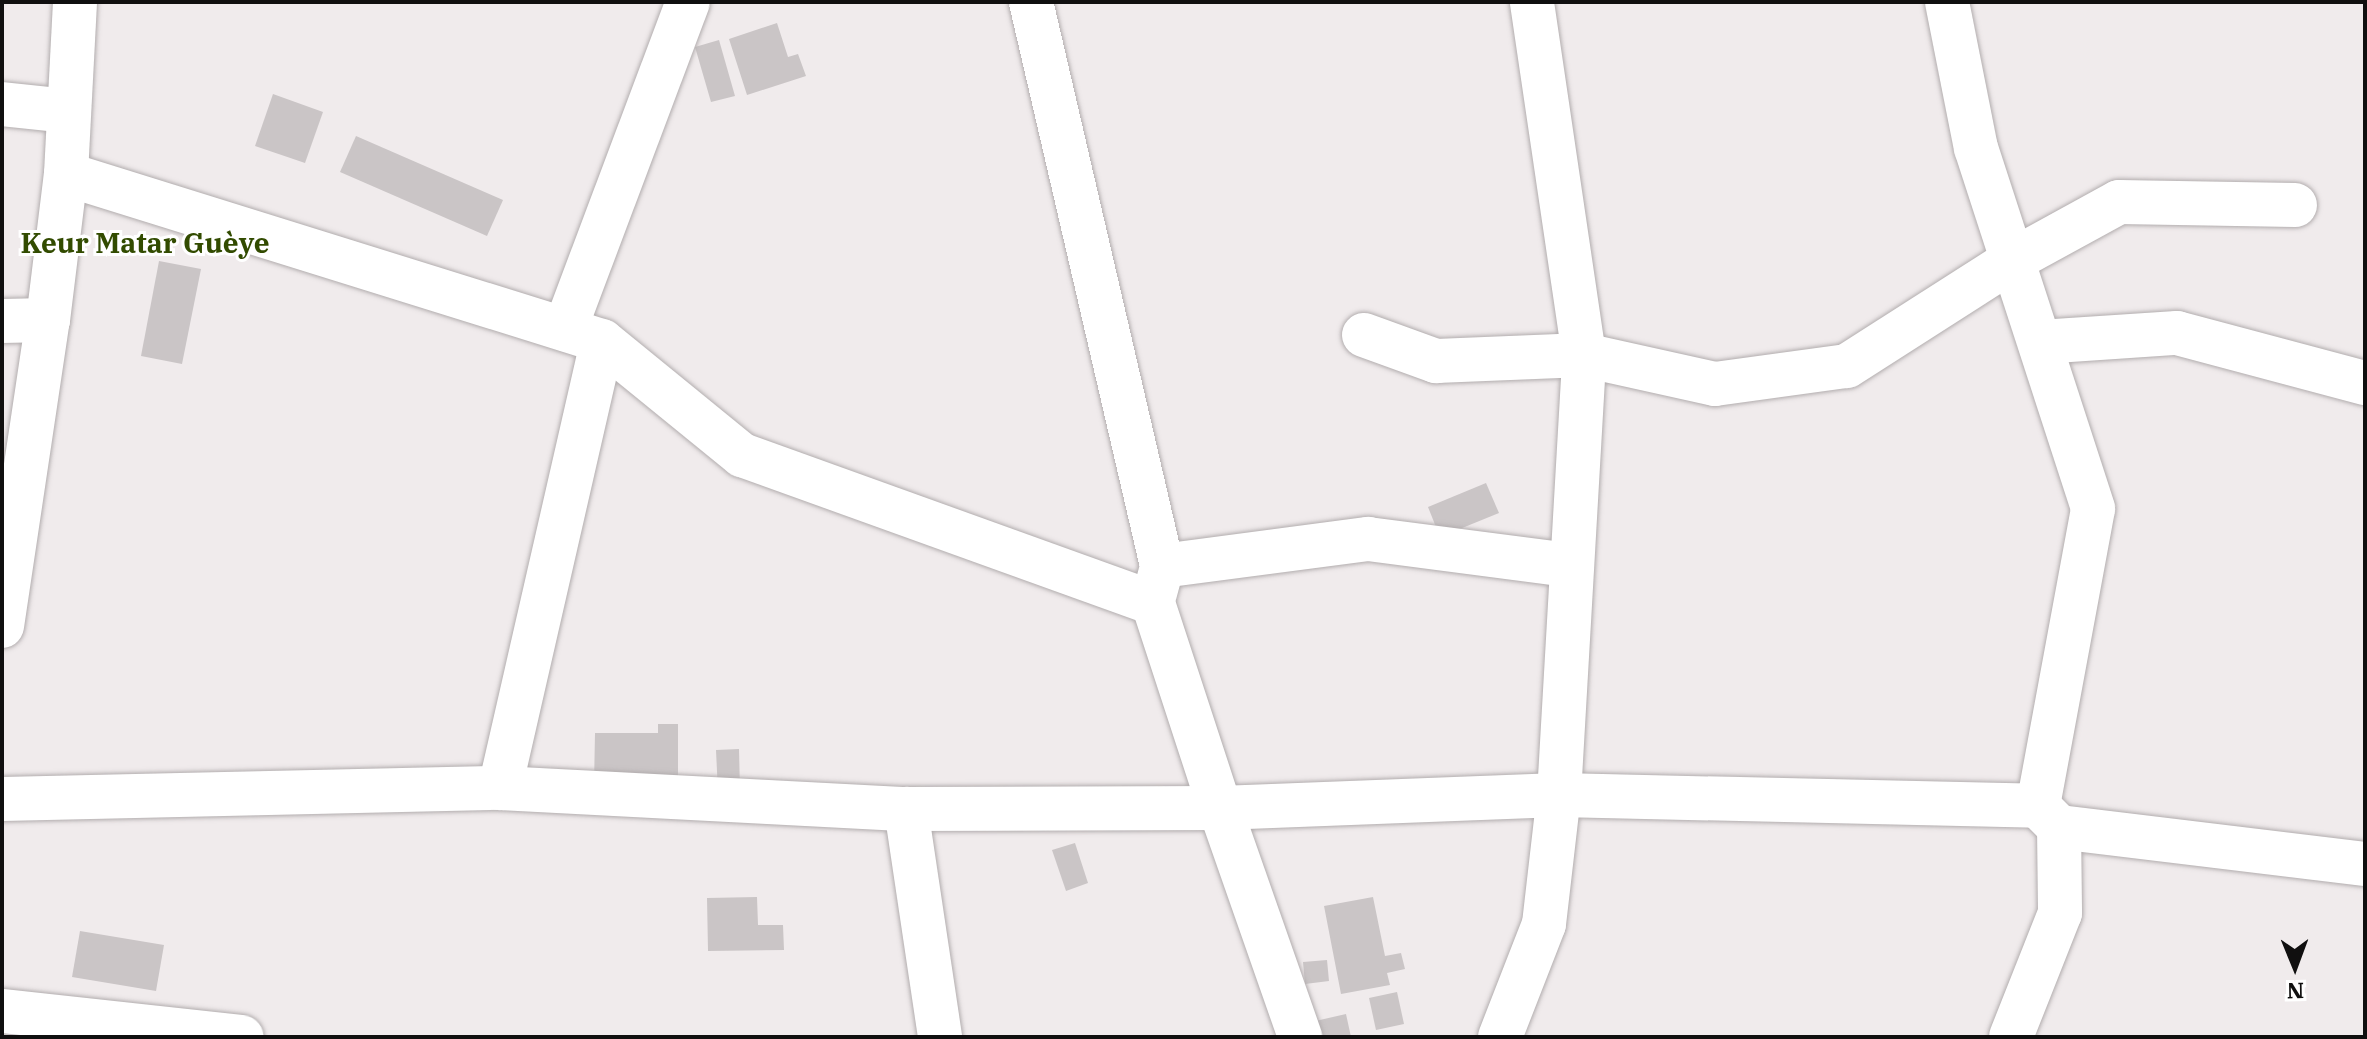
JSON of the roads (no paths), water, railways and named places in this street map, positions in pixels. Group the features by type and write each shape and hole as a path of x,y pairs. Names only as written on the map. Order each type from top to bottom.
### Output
{"street":[{"path":"2,626 48,320 66,174 75,2"},
{"path":"500,788 584,335 688,2"},
{"path":"1031,2 1157,584 1220,808 1300,1037"},
{"path":"1500,1037 1544,924 1559,795 1569,565 1584,355 1532,2"},
{"path":"1947,2 1976,148 2093,509 2049,817 2060,913 2011,1037"},
{"path":"2,104 69,111"},
{"path":"66,174 584,335 742,455 1157,584 1368,539 1569,565"},
{"path":"1364,335 1436,361 1584,355 1715,384 1847,366 2013,260 2119,202 2295,205"},
{"path":"2,321 48,320"},
{"path":"2040,342 2177,333 2365,383"},
{"path":"2,799 500,788 906,809 1220,808 1559,795 2049,817 2365,864"},
{"path":"906,809 940,1037"},
{"path":"2,1011 242,1037"}],"district":[{"name":"Keur Matar Guèye","path":"145,243"}]}
